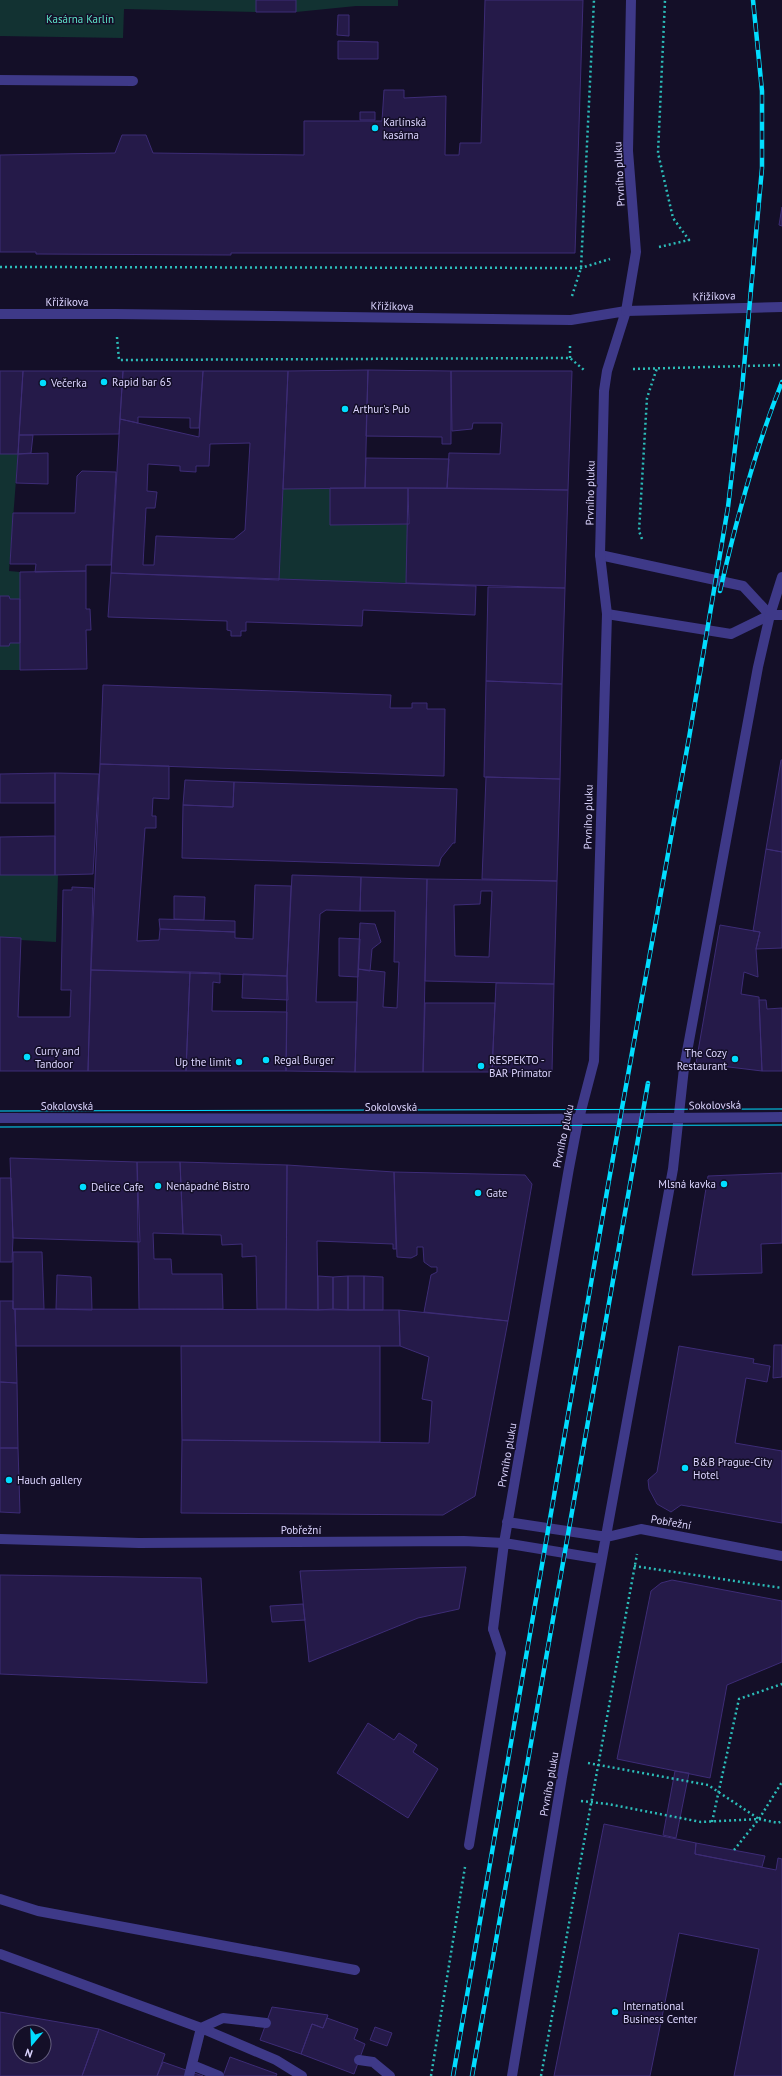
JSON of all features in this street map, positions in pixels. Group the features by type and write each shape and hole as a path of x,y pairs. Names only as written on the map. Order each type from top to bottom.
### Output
{"street":[{"name":"Prvního pluku","path":"469,1845 501,1653 493,1629 507,1522 568,1168 594,1061 607,614 600,555 604,391 607,371 626,311 636,252 628,150 631,0"},
{"path":"0,80 133,81"},
{"name":"Křižíkova","path":"0,314 135,314 571,320 626,311 782,307"},
{"path":"600,555 743,586 770,615"},
{"name":"Prvního pluku","path":"512,2076 562,1777 673,1170 684,1068 758,667 770,615 782,576"},
{"path":"607,614 731,634 770,615 782,615"},
{"name":"Sokolovská","path":"0,1118 579,1119 782,1116"},
{"name":"Pobřežní","path":"507,1522 607,1537 641,1529 782,1556"},
{"name":"Pobřežní","path":"0,1540 139,1543 504,1543 601,1559"},
{"path":"0,1899 38,1911 355,1970"},
{"path":"0,1954 201,2028 276,2060 302,2076"},
{"path":"201,2028 224,2018 266,2023"},
{"path":"189,2076 201,2028"},
{"path":"359,2060 373,2062 390,2076"},
{"path":"192,2065 219,2076"}],"path":[{"path":"0,267 581,268 594,0"},
{"path":"665,0 658,153 673,218 689,240"},
{"path":"118,360 570,358 585,370 607,371 657,368 782,365"},
{"path":"644,543 639,531 647,398 657,368"},
{"path":"541,2076 641,1529"},
{"path":"634,1566 782,1588"},
{"path":"712,1822 720,1793 739,1699 782,1684"},
{"path":"616,1767 708,1785 760,1819"},
{"path":"734,1850 760,1819 782,1782"},
{"path":"608,1804 701,1822 760,1819 778,1823 782,1821"},
{"path":"431,2076 469,1845"}],"green space":[{"name":"Kasárna Karlín","path":"0,0 256,0 256,12 124,9 123,38 0,36"},
{"path":"296,0 398,0 398,6 356,6 296,12"},
{"path":"0,454 18,454 9,571 20,572 20,599 10,599 9,596 0,596"},
{"path":"330,488 330,525 409,524 406,583 279,580 283,489"},
{"path":"10,643 20,643 20,670 0,670 0,646 9,646"},
{"path":"0,875 58,875 56,942 0,937"}],"building":[{"path":"256,0 296,0 296,12 256,12"},
{"name":"Karlínská kasárna","path":"485,0 583,0 575,253 231,253 231,255 36,254 36,252 0,252 0,155 115,153 122,135 146,135 153,153 304,155 304,121 382,121 384,90 404,90 404,98 446,96 445,155 459,155 460,143 481,143"},
{"path":"338,15 349,15 349,36 337,35"},
{"path":"338,41 378,42 378,59 338,59"},
{"path":"360,112 375,112 375,120 360,120"},
{"path":"782,207 782,226 779,225"},
{"path":"368,370 365,488 283,489 288,371"},
{"path":"368,370 451,371 451,444 442,444 442,437 366,436"},
{"path":"0,371 23,371 18,454 0,454"},
{"path":"23,371 123,371 119,434 19,435"},
{"path":"123,371 203,371 199,428 190,428 190,418 138,417 138,423 120,419"},
{"path":"203,371 288,371 279,580 111,573 120,419 199,437","holes":["250,443 245,530 234,539 156,536 154,565 143,565 146,508 155,508 157,492 147,491 148,464 180,466 180,471 196,472 196,466 209,466 210,444"]},
{"path":"451,371 572,371 568,490 447,488 449,453 500,454 502,423 473,423 472,429 452,431"},
{"path":"19,435 33,435 31,453 18,454"},
{"path":"48,453 48,484 16,483 18,454"},
{"path":"366,458 449,459 447,488 365,488"},
{"path":"82,471 116,472 111,565 86,565 86,571 35,572 36,564 10,564 13,513 75,513 77,476"},
{"path":"330,488 408,488 409,524 330,525"},
{"path":"408,488 568,490 565,588 406,583"},
{"path":"86,571 86,609 90,609 91,630 86,630 87,669 20,670 20,572"},
{"path":"111,573 476,586 475,615 363,610 362,626 246,622 246,631 241,631 241,636 231,636 231,631 227,630 227,621 108,617"},
{"path":"488,587 565,588 562,684 486,681"},
{"path":"0,596 9,596 10,599 20,599 20,643 10,643 9,646 0,646"},
{"path":"486,681 562,684 560,779 484,777"},
{"path":"103,685 391,695 390,708 412,708 412,703 427,703 427,709 445,709 444,776 100,764"},
{"path":"782,760 782,852 766,849"},
{"path":"100,764 169,766 169,799 153,798 152,816 156,816 156,828 145,828 137,941 159,940 160,929 235,932 235,938 253,939 255,885 291,886 287,976 91,970"},
{"path":"55,773 55,803 0,803 0,774"},
{"path":"55,773 99,774 93,874 55,875"},
{"path":"486,777 560,779 557,881 482,879"},
{"path":"185,780 234,782 233,807 183,805"},
{"path":"234,782 457,789 455,843 453,843 441,858 439,866 182,858 183,805 233,807"},
{"path":"55,836 55,875 0,875 0,837"},
{"path":"766,849 782,852 782,948 756,949 760,932 753,931"},
{"path":"292,875 361,877 360,911 326,910 320,914 316,1002 357,1002 355,1072 286,1071 287,976"},
{"path":"361,877 427,879 423,1072 355,1072 358,969 385,972 383,1007 397,1008 399,962 394,962 395,911 360,911"},
{"path":"427,879 557,881 554,984 425,981","holes":["481,891 492,891 489,957 455,956 454,905 480,904"]},
{"path":"72,887 93,888 88,1071 0,1071 0,937 21,938 18,1017 70,1017 71,990 61,990 63,890 72,890"},
{"path":"174,896 205,897 204,920 174,919"},
{"path":"159,919 235,921 235,932 160,929"},
{"path":"360,923 375,924 381,942 372,949 370,971 358,969"},
{"path":"720,925 760,932 756,949 758,977 744,972 741,994 759,997 762,1071 696,1063"},
{"path":"339,938 360,939 358,977 339,976"},
{"path":"91,970 190,972 186,1071 88,1071"},
{"path":"190,972 220,973 220,983 213,982 212,1011 287,1012 286,1071 186,1071"},
{"path":"243,974 287,976 288,1000 242,998"},
{"path":"496,983 554,984 552,1072 492,1072"},
{"path":"759,1000 766,1000 767,1009 782,1008 782,1071 762,1071"},
{"path":"425,1003 495,1003 492,1072 423,1072"},
{"path":"10,1158 137,1162 140,1242 13,1238"},
{"path":"137,1162 180,1162 183,1234 153,1233 154,1259 171,1259 172,1274 222,1274 223,1309 139,1309"},
{"path":"180,1162 287,1165 286,1309 257,1309 256,1256 242,1257 242,1244 222,1245 221,1235 183,1234"},
{"path":"287,1165 394,1172 396,1249 393,1249 393,1244 317,1241 318,1310 286,1309"},
{"path":"394,1172 525,1175 532,1184 508,1321 424,1312 431,1275 437,1272 437,1267 431,1267 424,1262 423,1247 417,1247 417,1255 411,1258 397,1257"},
{"path":"782,1173 782,1243 761,1244 762,1273 692,1275 708,1176"},
{"path":"0,1178 11,1178 13,1238 12,1262 0,1262"},
{"path":"13,1252 42,1252 44,1309 13,1309"},
{"path":"57,1275 91,1277 92,1310 56,1309"},
{"path":"318,1276 333,1277 333,1309 318,1310"},
{"path":"348,1276 348,1310 333,1309 333,1277"},
{"path":"348,1276 364,1276 364,1310 348,1310"},
{"path":"364,1276 383,1277 383,1310 364,1310"},
{"path":"0,1301 13,1301 13,1309 15,1309 17,1383 0,1382"},
{"path":"15,1309 399,1310 400,1346 16,1346"},
{"path":"399,1310 508,1321 475,1496 443,1515 181,1513 182,1440 429,1443 432,1401 422,1399 429,1357 400,1346"},
{"path":"774,1345 782,1345 782,1377 773,1378"},
{"path":"181,1346 380,1346 380,1442 182,1440"},
{"path":"679,1346 754,1359 753,1363 770,1366 767,1382 746,1378 735,1443 782,1451 782,1523 681,1505 671,1512 657,1504 649,1489 648,1480 657,1472"},
{"path":"0,1382 17,1383 18,1448 0,1448"},
{"name":"Hauch gallery","path":"0,1448 18,1448 20,1513 0,1512"},
{"path":"466,1567 459,1609 418,1618 309,1662 300,1571"},
{"path":"0,1575 201,1578 207,1683 0,1674"},
{"path":"672,1580 782,1601 782,1662 727,1685 710,1778 617,1759 651,1591 661,1583"},
{"path":"303,1604 305,1620 272,1622 270,1606"},
{"path":"368,1723 394,1740 399,1733 417,1745 413,1752 438,1769 408,1818 337,1773"},
{"path":"675,1771 689,1773 676,1838 663,1835"},
{"name":"International Business Center","path":"604,1824 696,1843 695,1854 776,1870 778,1858 782,1859 782,2076 734,2076 759,1949 679,1933 650,2076 554,2076"},
{"path":"696,1843 765,1856 762,1867 695,1854"},
{"path":"272,2007 328,2015 323,2028 312,2024 301,2054 260,2040"},
{"path":"0,2012 99,2029 82,2076 0,2076"},
{"path":"327,2018 358,2029 354,2039 365,2044 354,2074 301,2054 312,2024 323,2028"},
{"path":"375,2027 392,2033 387,2046 370,2040"},
{"path":"99,2029 165,2054 157,2076 82,2076"},
{"path":"230,2057 277,2074 276,2076 223,2076"},
{"path":"163,2062 203,2076 157,2076"}],"tram line":[{"path":"0,1111 782,1109"},
{"path":"0,1127 782,1125"}],"railway":[{"path":"453,2076 609,1180 689,738 728,507 742,389 762,168 762,91 753,0"},
{"path":"720,591 747,485 763,433 782,382"},
{"path":"472,2076 648,1083"}],"place":[{"name":"Karlínská kasárna","path":"375,128"},
{"name":"Rapid bar 65","path":"104,382"},
{"name":"Večerka","path":"43,383"},
{"name":"Arthur's Pub","path":"345,409"},
{"name":"Curry and Tandoor","path":"27,1057"},
{"name":"The Cozy Restaurant","path":"735,1059"},
{"name":"Regal Burger","path":"266,1060"},
{"name":"Up the limit","path":"239,1062"},
{"name":"RESPEKTO - BAR Primator","path":"481,1066"},
{"name":"Mlsná kavka","path":"724,1184"},
{"name":"Nenápadné Bistro","path":"158,1186"},
{"name":"Delice Cafe","path":"83,1187"},
{"name":"Gate","path":"478,1193"},
{"name":"B&B Prague-City Hotel","path":"685,1468"},
{"name":"Hauch gallery","path":"9,1480"},
{"name":"International Business Center","path":"615,2012"}]}
